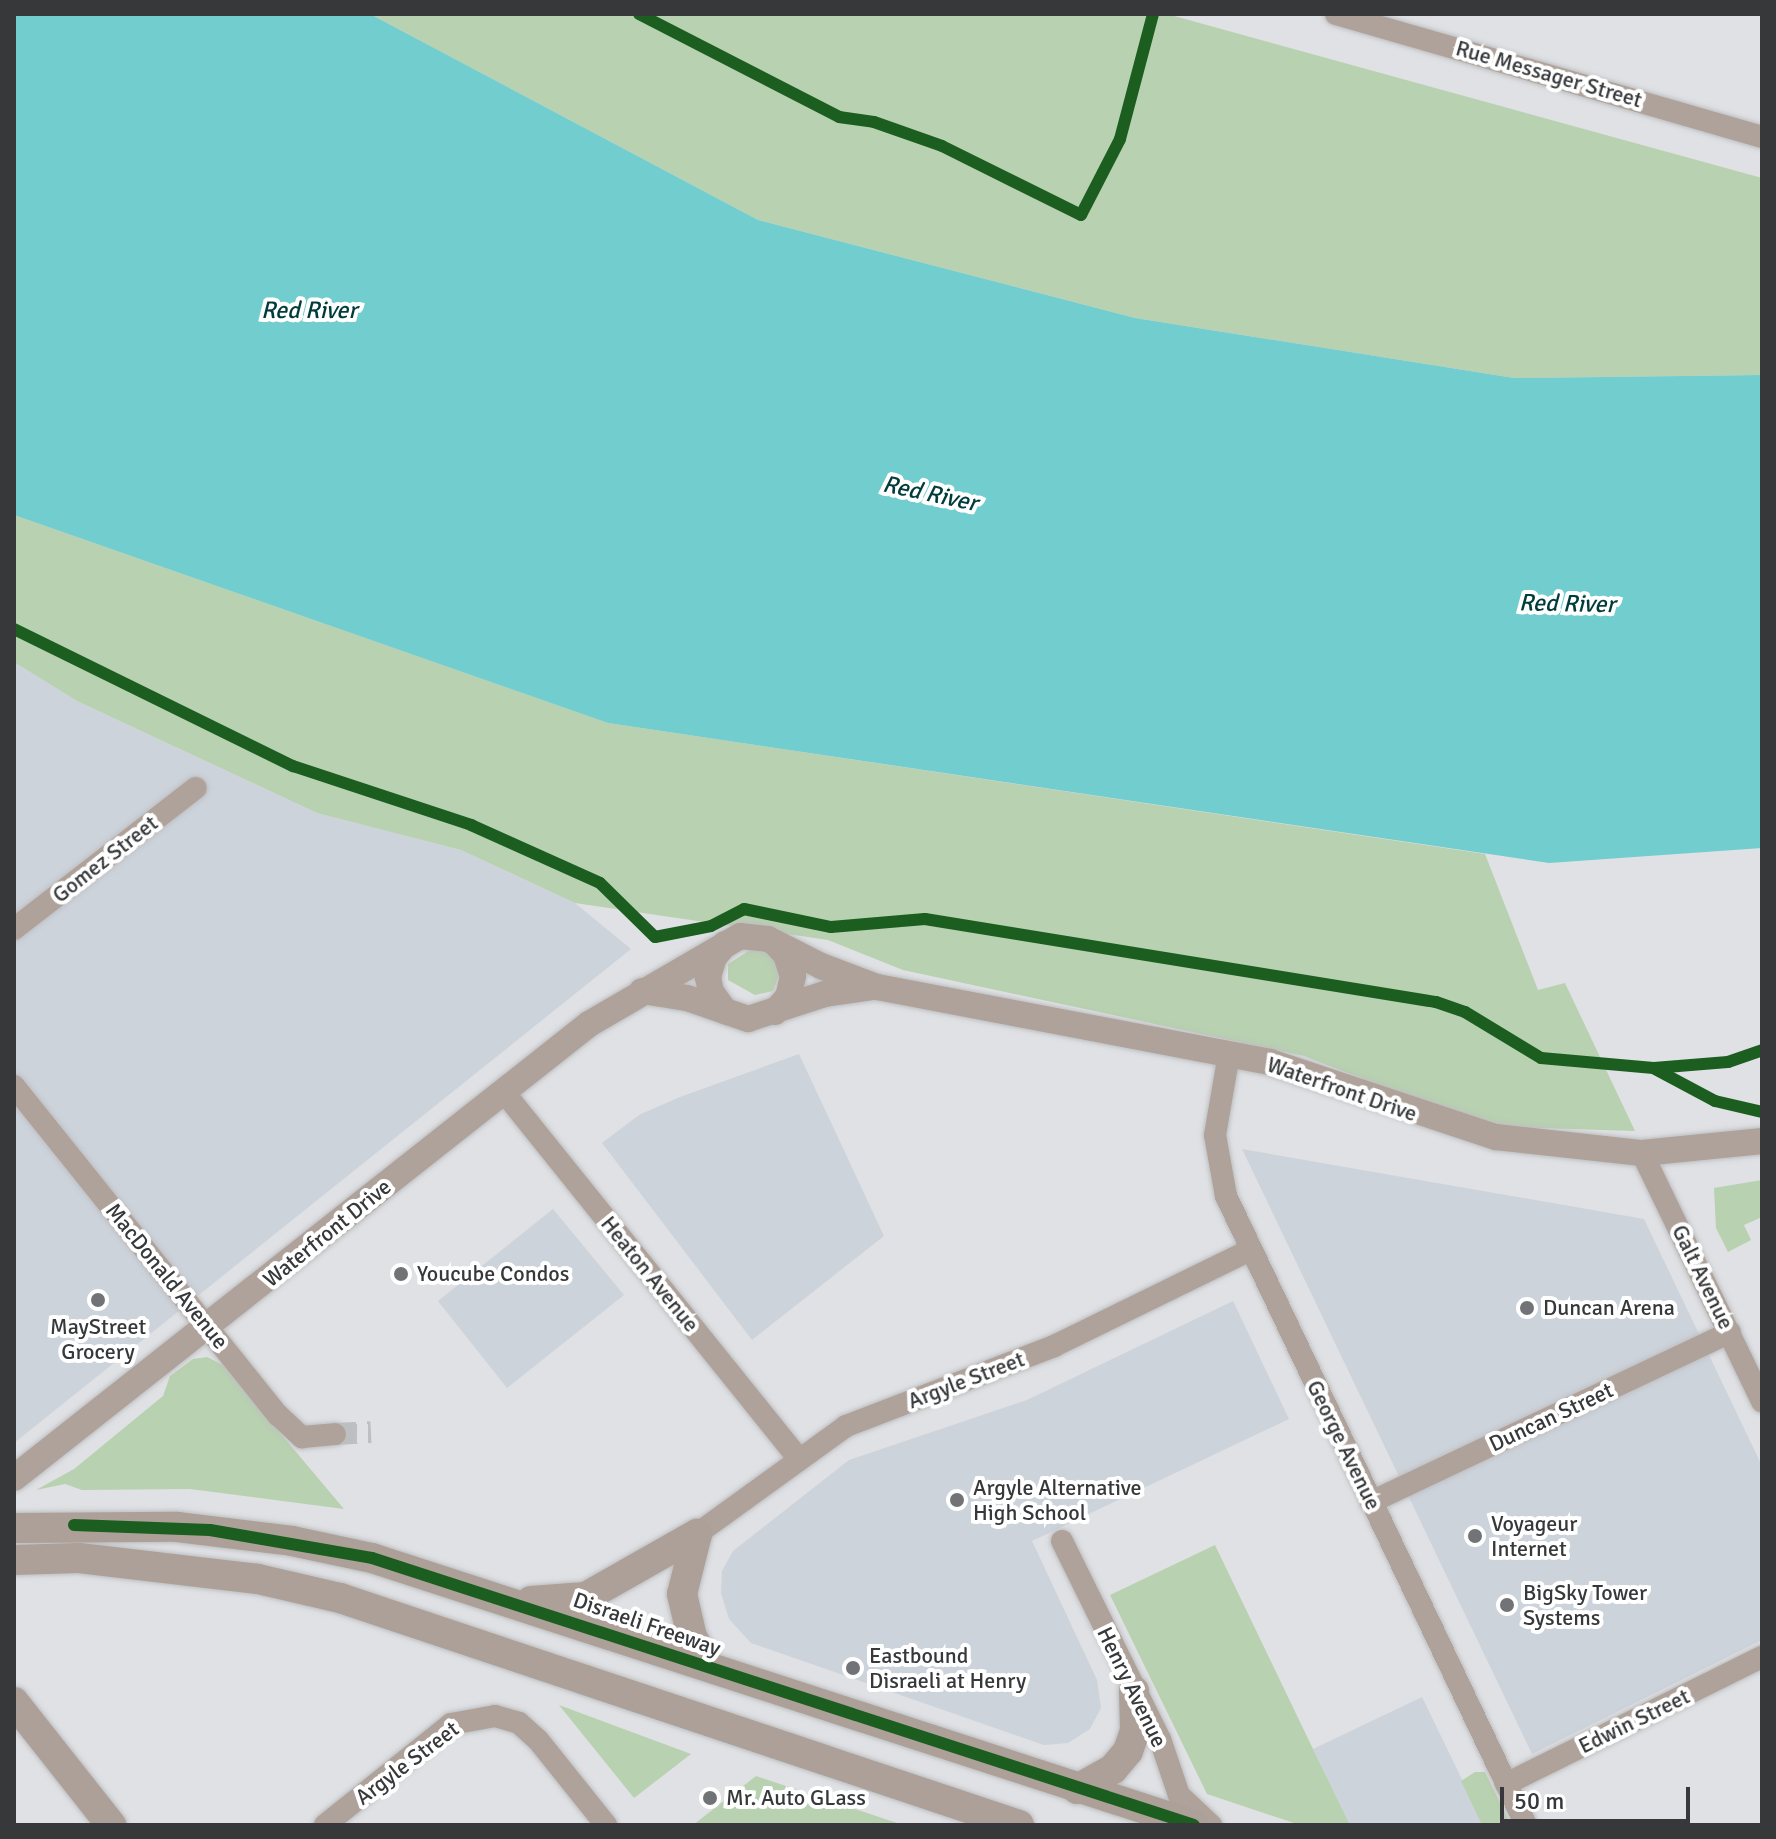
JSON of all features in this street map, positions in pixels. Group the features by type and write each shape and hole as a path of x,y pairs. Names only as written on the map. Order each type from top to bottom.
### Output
{"main road":[{"name":"Disraeli Freeway","path":"14,1528 74,1525 177,1527 292,1541 520,1602 1077,1789 1194,1825"},
{"path":"520,1602 586,1597 697,1534"},
{"path":"697,1534 682,1594 692,1637 709,1666"},
{"path":"14,1560 79,1558 258,1579 340,1598 1019,1825"},
{"path":"1077,1789 1113,1769 1128,1751 1135,1731 1134,1691"},
{"path":"14,1702 111,1825"}],"street":[{"name":"Rue Messager Street","path":"1336,14 1762,137"},
{"name":"Gomez Street","path":"14,929 196,788"},
{"name":"Waterfront Drive","path":"14,1478 208,1328 589,1024 642,991 746,935 773,942 877,987 1229,1054 1318,1076 1447,1125 1496,1137 1642,1153 1762,1141"},
{"path":"773,942 786,955 793,976 788,997 775,1012"},
{"path":"725,944 714,957 708,977 715,999 725,1011"},
{"name":"Waterfront Drive","path":"642,991 687,998 748,1019 825,994 877,987"},
{"name":"George Avenue","path":"1229,1054 1217,1108 1216,1153 1226,1196 1526,1825"},
{"name":"MacDonald Avenue","path":"14,1086 208,1328 302,1437 335,1434"},
{"name":"Heaton Avenue","path":"503,1091 797,1457"},
{"name":"Galt Avenue","path":"1642,1153 1762,1401"},
{"name":"Argyle Street","path":"697,1534 797,1457 846,1426 1054,1346 1250,1250"},
{"name":"Duncan Street","path":"1371,1502 1730,1332"},
{"name":"Henry Avenue","path":"1062,1541 1160,1739 1179,1795 1211,1825"},
{"name":"Edwin Street","path":"1506,1784 1762,1657"},
{"name":"Argyle Street","path":"325,1825 451,1724 495,1716 519,1723 538,1740 606,1825"}],"shaded area":[{"path":"14,662 77,701 317,813 461,850 575,903 631,949 14,1443"},
{"path":"799,1054 884,1236 752,1340 602,1143 639,1115"},
{"path":"1242,1149 1644,1219 1762,1466 1762,1640 1532,1754"},
{"path":"553,1209 624,1295 507,1388 438,1301"},
{"name":"Argyle Alternative High School","path":"1233,1301 1289,1419 1032,1541 1097,1680 1101,1708 1090,1729 1068,1743 1044,1745 751,1643 729,1619 721,1593 722,1571 733,1551 849,1460 1027,1400"},
{"path":"1422,1697 1484,1825 1350,1825 1313,1749"}],"green space":[{"path":"370,14 1167,14 1762,178 1762,375 1514,378 1135,318 758,220"},
{"path":"14,515 608,723 1485,854 1538,990 1565,983 1635,1131 1506,1127 1415,1099 1304,1056 903,970 828,940 575,903 461,850 317,813 77,701 14,662"},
{"path":"750,950 766,951 781,970 773,991 755,995 728,980 728,964"},
{"path":"1762,1180 1762,1217 1744,1225 1751,1240 1728,1252 1716,1228 1714,1188"},
{"path":"207,1357 223,1365 344,1509 190,1489 82,1490 65,1484 36,1490 74,1469 163,1396 170,1376 193,1359"},
{"path":"1215,1545 1350,1825 1300,1825 1207,1794 1110,1595"},
{"path":"559,1705 691,1754 634,1798"},
{"path":"1475,1772 1485,1772 1511,1825 1482,1825 1461,1781"},
{"path":"756,1776 903,1825 693,1825"}],"water":[{"name":"Red River","path":"14,14 370,14 758,220 1135,318 1514,378 1762,375 1762,848 1549,863 608,723 14,515"}],"tunnel":[{"path":"335,1434 371,1432"}],"cycle path":[{"path":"639,14 839,117 874,122 942,146 1081,215 1120,139 1153,14"},
{"path":"14,629 293,766 471,825 600,883 655,937 711,926 744,909 831,927 925,919 1436,1002 1465,1012 1541,1058 1654,1068 1728,1062 1762,1050"},
{"path":"1655,1069 1715,1101 1762,1112"},
{"path":"74,1525 210,1530 372,1558 1194,1825"}],"place":[{"name":"Youcube Condos","path":"401,1274"},
{"name":"MayStreet Grocery","path":"98,1300"},
{"name":"Duncan Arena","path":"1527,1308"},
{"name":"Argyle Alternative High School","path":"957,1500"},
{"name":"Voyageur Internet","path":"1475,1536"},
{"name":"BigSky Tower Systems","path":"1507,1605"},
{"name":"Eastbound Disraeli at Henry","path":"853,1668"},
{"name":"Mr. Auto GLass","path":"710,1798"}]}
